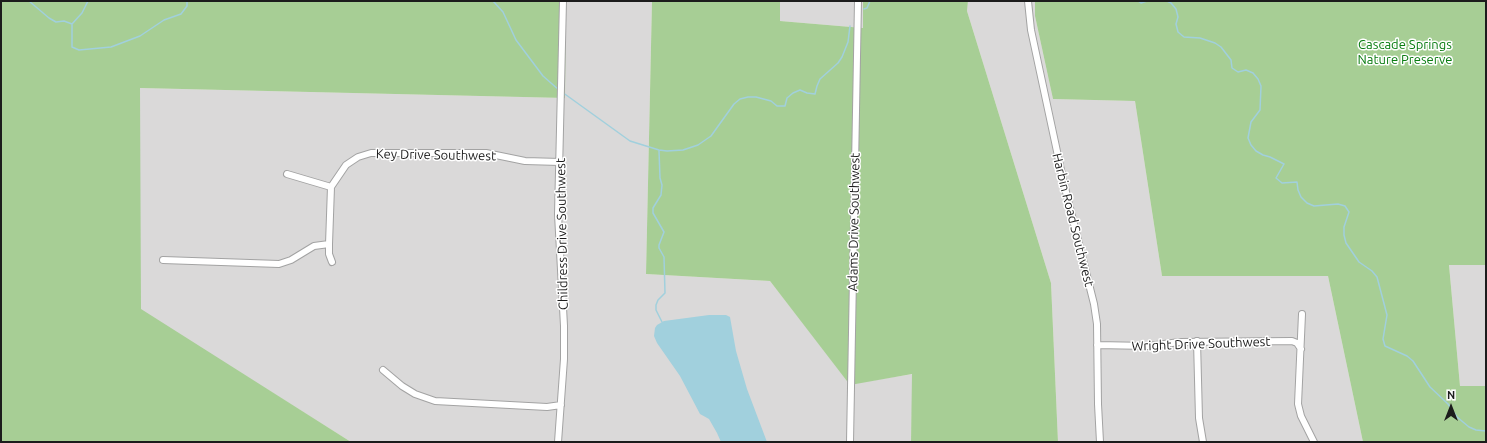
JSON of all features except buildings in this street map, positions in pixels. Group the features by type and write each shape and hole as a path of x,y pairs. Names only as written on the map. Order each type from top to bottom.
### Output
{"street":[{"name":"Childress Drive Southwest","path":"558,442 564,326 558,214 563,1"},
{"name":"Adams Drive Southwest","path":"850,442 858,1"},
{"name":"Harbin Road Southwest","path":"1028,1 1031,30 1064,184 1094,304 1098,345 1098,404 1100,442"},
{"name":"Key Drive Southwest","path":"331,186 337,175 346,165 358,157 371,154 486,153 525,161 560,162"},
{"path":"287,174 331,186 329,254 332,262"},
{"path":"162,260 279,264 291,260 314,246 329,244"},
{"path":"1302,314 1298,404 1314,442"},
{"name":"Wright Drive Southwest","path":"1098,345 1148,346 1197,341 1292,342 1297,343 1301,349"},
{"path":"1197,341 1199,418 1203,442"},
{"path":"383,370 402,386 415,394 435,401 547,407 561,405"}],"shaded area":[{"path":"566,1 652,1 646,274 770,281 850,384 913,374 911,442 351,442 140,310 140,88 565,98"},
{"path":"780,1 863,1 863,28 780,21"},
{"path":"968,1 1035,1 1035,16 1053,99 1135,101 1162,276 1328,276 1363,442 1058,442 1051,283 967,11"},
{"path":"1449,265 1486,265 1486,386 1460,386"}],"green space":[{"path":"1,1 566,1 565,98 140,88 141,309 351,442 1,442"},
{"path":"652,1 780,1 780,21 863,28 863,1 968,1 967,11 1051,283 1058,442 911,442 912,374 850,385 770,281 646,274"},
{"name":"Cascade Springs Nature Preserve","path":"1035,1 1486,1 1486,265 1449,265 1460,386 1486,386 1486,442 1363,442 1328,276 1162,276 1135,101 1053,99 1035,16"}],"water":[{"path":"709,315 726,315 730,317 736,351 747,389 767,442 721,442 709,419 700,414 680,376 657,343 654,336 655,328 664,321"}],"waterway":[{"path":"29,1 56,22 64,21 72,24"},
{"path":"72,24 82,13 88,1"},
{"path":"72,24 72,47 79,50 111,47 140,36 164,20 181,14 187,6 187,1"},
{"path":"493,1 503,12 516,40 543,76 559,90"},
{"path":"864,9 867,8 870,1"},
{"path":"1138,1 1141,3 1147,1"},
{"path":"1167,1 1176,9 1178,17 1176,24 1178,32 1184,37 1200,38 1215,43 1221,47 1231,60 1232,68 1238,72 1246,70 1253,73 1258,79 1261,86 1260,110 1251,122 1248,138 1256,151 1284,164 1276,178 1282,183 1297,182 1301,197 1307,203 1314,206 1338,204 1345,206 1349,212 1344,227 1346,243 1359,262 1372,271 1377,277 1387,315 1383,339 1385,346 1407,356 1413,361 1430,387 1448,404 1457,417 1469,427 1476,430 1486,431"},
{"path":"562,92 630,141 659,150 683,150 698,145 711,136 734,104 740,99 756,97 771,101 777,106 785,106 787,98 800,90 815,94 820,79 838,63 842,57 848,42 850,26"},
{"path":"659,151 660,178 662,185 661,195 653,208 653,213 664,232 659,248 664,257 665,293 658,300 656,305 656,310 662,322"}]}
